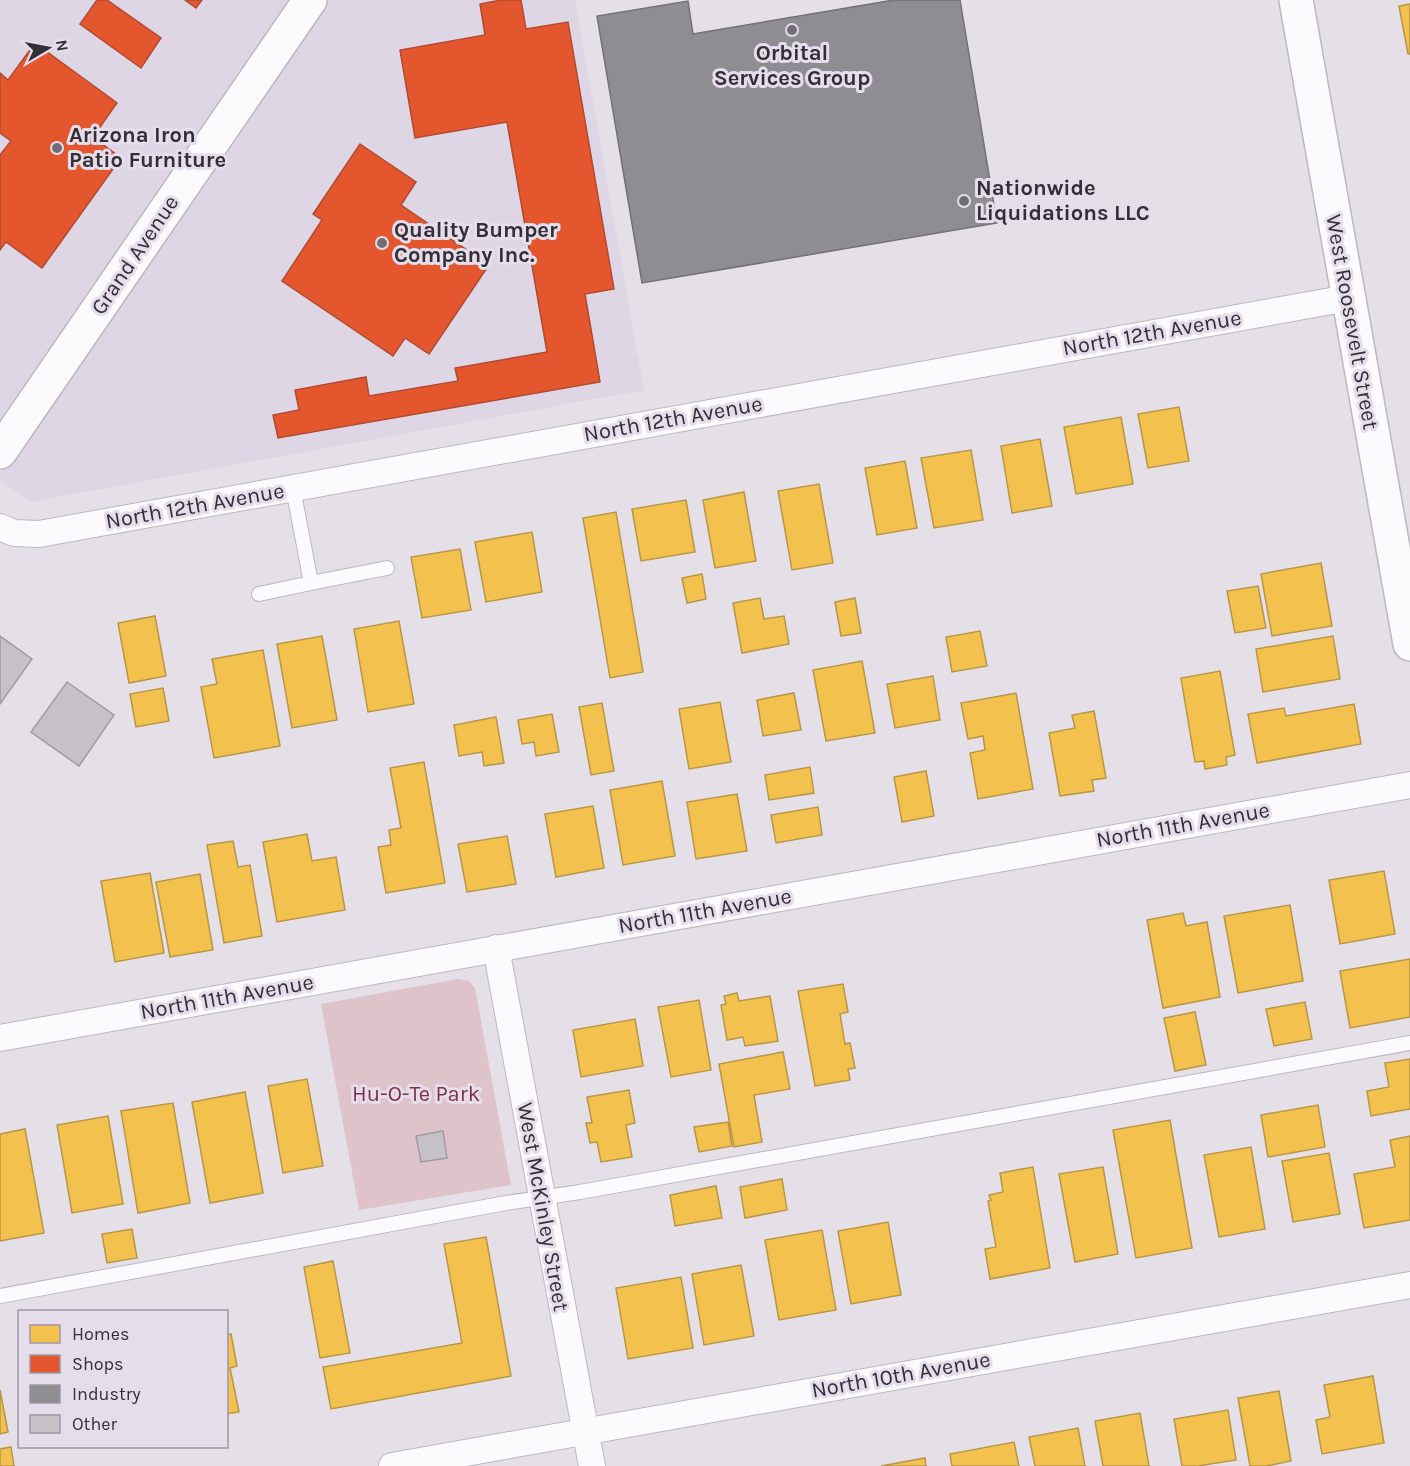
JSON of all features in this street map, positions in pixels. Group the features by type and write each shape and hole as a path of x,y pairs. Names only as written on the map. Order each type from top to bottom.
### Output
{"street":[{"name":"Grand Avenue","path":"0,452 310,0"},
{"name":"West Roosevelt Street","path":"1296,0 1410,644"},
{"name":"North 12th Avenue","path":"0,526 14,533 39,534 1348,298"},
{"name":"North 11th Avenue","path":"0,1038 1410,785"},
{"name":"West McKinley Street","path":"496,948 592,1466"},
{"name":"North 10th Avenue","path":"392,1466 1410,1285"}],"lane":[{"path":"293,488 311,583"},
{"path":"259,594 387,568"},
{"path":"0,1296 506,1203 542,1199 1410,1043"}],"shaded area":[{"path":"0,0 575,0 644,390 30,502 0,480"}],"green space":[{"name":"Hu-O-Te Park","path":"458,979 469,981 475,988 511,1185 359,1210 321,1004"}],"building: Homes":[{"path":"1410,4 1410,54 1408,54 1399,6"},
{"path":"1179,407 1189,461 1148,468 1138,414"},
{"path":"1121,417 1133,484 1076,494 1064,427"},
{"path":"1040,439 1052,506 1012,513 1001,446"},
{"path":"971,450 983,520 934,528 921,458"},
{"path":"905,461 917,528 877,535 865,468"},
{"path":"819,484 833,563 792,570 778,491"},
{"path":"744,492 756,561 715,568 703,500"},
{"path":"686,500 695,552 641,561 632,509"},
{"path":"616,512 643,672 610,678 583,518"},
{"path":"532,532 542,592 486,602 475,542"},
{"path":"460,549 471,610 422,618 411,557"},
{"path":"1321,563 1332,626 1272,636 1261,574"},
{"path":"702,574 706,599 687,603 682,578"},
{"path":"1258,586 1266,628 1235,633 1227,591"},
{"path":"760,598 764,619 784,616 789,644 742,653 733,603"},
{"path":"855,598 861,633 841,636 835,602"},
{"path":"155,616 166,676 129,683 118,623"},
{"path":"399,621 414,704 368,712 354,629"},
{"path":"980,631 987,666 952,672 946,637"},
{"path":"322,636 337,720 292,728 277,644"},
{"path":"1333,636 1340,679 1263,692 1256,649"},
{"path":"263,650 280,746 214,758 201,687 217,684 212,659"},
{"path":"862,661 875,733 826,741 813,670"},
{"path":"1220,671 1235,755 1226,757 1227,765 1205,769 1204,761 1195,762 1181,678"},
{"path":"933,676 940,720 895,728 887,684"},
{"path":"163,688 169,721 136,727 130,694"},
{"path":"794,693 801,730 763,736 757,700"},
{"path":"1016,693 1033,789 978,799 970,753 985,750 983,736 968,739 961,703"},
{"path":"720,702 731,762 689,769 679,709"},
{"path":"602,703 614,771 591,775 579,707"},
{"path":"1354,704 1361,744 1257,763 1248,714 1284,708 1286,716"},
{"path":"1094,711 1106,778 1092,780 1094,791 1060,796 1049,733 1075,728 1072,715"},
{"path":"552,714 559,752 536,756 534,742 522,744 518,720"},
{"path":"496,717 504,763 484,766 482,752 459,756 454,725"},
{"path":"424,762 445,883 386,893 378,847 391,845 389,830 401,828 390,768"},
{"path":"810,767 814,793 769,800 765,775"},
{"path":"926,771 934,816 902,822 894,777"},
{"path":"662,781 675,856 623,865 610,790"},
{"path":"737,794 747,851 696,859 687,802"},
{"path":"593,806 604,868 556,877 545,814"},
{"path":"818,807 822,835 776,843 771,815"},
{"path":"307,834 312,861 336,857 345,910 277,922 263,842"},
{"path":"507,836 516,884 467,892 458,844"},
{"path":"233,841 238,867 250,865 262,936 224,943 207,845"},
{"path":"1384,871 1395,934 1340,944 1329,880"},
{"path":"150,873 164,953 115,962 101,881"},
{"path":"200,874 213,950 170,957 156,882"},
{"path":"1290,905 1303,981 1238,993 1224,916"},
{"path":"1183,913 1186,926 1207,922 1220,997 1163,1008 1147,920"},
{"path":"1410,959 1410,1017 1350,1028 1340,971"},
{"path":"843,984 848,1012 840,1014 845,1044 850,1043 855,1068 848,1069 850,1080 815,1086 798,991"},
{"path":"737,993 739,1001 770,996 778,1041 745,1046 743,1037 727,1040 721,1005 726,1004 724,996"},
{"path":"699,1000 711,1070 671,1077 658,1007"},
{"path":"1305,1002 1312,1039 1274,1046 1266,1009"},
{"path":"1195,1012 1206,1065 1175,1071 1164,1018"},
{"path":"635,1019 643,1066 581,1077 573,1030"},
{"path":"783,1052 790,1089 754,1095 762,1142 734,1147 719,1064"},
{"path":"1410,1059 1410,1109 1371,1116 1367,1091 1389,1087 1385,1063"},
{"path":"307,1079 323,1166 283,1173 268,1086"},
{"path":"629,1090 635,1123 626,1125 632,1157 601,1162 597,1142 590,1143 586,1123 592,1123 587,1097"},
{"path":"245,1092 263,1193 210,1203 192,1102"},
{"path":"173,1103 190,1203 138,1213 121,1111"},
{"path":"1318,1105 1325,1147 1268,1157 1261,1115"},
{"path":"108,1116 123,1204 72,1213 57,1125"},
{"path":"1170,1120 1192,1248 1136,1258 1113,1130"},
{"path":"728,1122 732,1146 699,1152 694,1127"},
{"path":"25,1129 44,1233 0,1241 0,1134"},
{"path":"1410,1136 1410,1220 1364,1228 1354,1174 1395,1167 1390,1140"},
{"path":"1251,1147 1265,1229 1219,1237 1204,1155"},
{"path":"1329,1153 1340,1214 1293,1222 1282,1161"},
{"path":"1033,1167 1050,1268 990,1279 985,1249 996,1247 989,1195 1003,1192 1000,1173"},
{"path":"1103,1167 1118,1254 1075,1262 1059,1174"},
{"path":"782,1179 787,1210 745,1218 740,1187"},
{"path":"716,1186 722,1218 675,1226 670,1195"},
{"path":"888,1222 901,1295 851,1304 838,1231"},
{"path":"132,1229 137,1258 107,1263 102,1234"},
{"path":"822,1230 836,1310 779,1320 765,1240"},
{"path":"486,1237 511,1376 331,1409 323,1367 462,1343 444,1244"},
{"path":"333,1261 350,1353 320,1358 304,1267"},
{"path":"741,1265 754,1336 704,1345 692,1274"},
{"path":"681,1277 693,1348 628,1359 616,1288"},
{"path":"231,1334 237,1366 230,1368 239,1412 228,1414 228,1335"},
{"path":"1373,1376 1384,1443 1322,1454 1316,1420 1330,1417 1324,1385"},
{"path":"0,1390 8,1432 0,1434"},
{"path":"1279,1391 1291,1461 1266,1466 1250,1466 1238,1398"},
{"path":"1228,1410 1236,1460 1182,1466 1174,1419"},
{"path":"1140,1413 1149,1466 1103,1466 1095,1421"},
{"path":"1078,1428 1085,1466 1035,1466 1029,1437"},
{"path":"1014,1442 1019,1466 952,1466 950,1454"},
{"path":"11,1447 14,1466 0,1466 0,1449"},
{"path":"925,1458 926,1466 881,1466"}],"building: Shops":[{"path":"97,0 107,0 161,38 141,68 80,24"},
{"path":"185,0 202,0 196,8"},
{"path":"501,0 521,0 526,29 568,22 614,289 585,294 600,382 278,438 273,415 299,410 295,390 366,377 369,396 458,381 455,368 547,352 507,122 415,138 400,50 485,35 480,4"},
{"name":"Arizona Iron Patio Furniture","path":"35,43 117,103 93,137 121,158 42,268 6,242 0,250 0,155 11,141 0,133 0,73 8,80"},
{"name":"Quality Bumper Company Inc.","path":"360,144 416,182 401,205 489,265 429,354 405,338 393,356 282,281 322,220 313,214"}],"building: Industry":[{"path":"894,0 960,0 997,223 642,283 597,16 688,1 693,34"}],"building: Other":[{"path":"0,636 32,659 0,704"},
{"path":"67,682 114,715 79,766 31,732"},
{"path":"443,1131 447,1158 421,1162 416,1136"}],"place":[{"name":"Orbital Services Group","path":"792,30"},
{"name":"Arizona Iron Patio Furniture","path":"57,148"},
{"name":"Nationwide Liquidations LLC","path":"964,201"},
{"name":"Quality Bumper Company Inc.","path":"382,243"}]}
